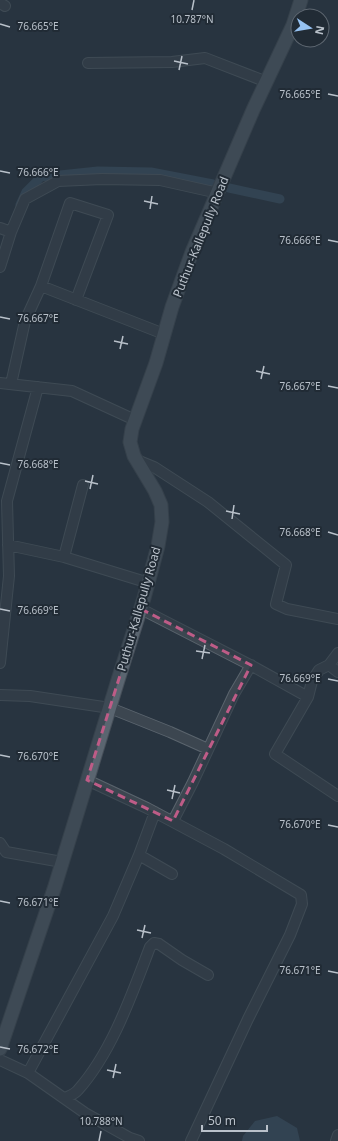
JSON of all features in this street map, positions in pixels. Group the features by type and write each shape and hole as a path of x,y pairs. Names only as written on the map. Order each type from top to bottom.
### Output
{"main road":[{"name":"Puthur-Kallepully Road","path":"0,1049 62,862 149,583 158,546 162,522 161,505 155,491 137,460 130,442 132,430 189,259 253,110 293,24 301,0"}],"street":[{"path":"88,64 172,62 205,58 267,82"},
{"path":"0,267 11,232 25,199 58,181 102,179 160,180 218,193"},
{"path":"11,384 25,321 41,286 70,203 108,215 76,300"},
{"path":"0,228 11,232"},
{"path":"41,286 164,334"},
{"path":"0,383 72,391 135,420"},
{"path":"0,663 3,615 8,576 7,501 38,387"},
{"path":"137,460 154,467 208,502 286,565 276,604 287,609 338,619"},
{"path":"64,557 83,485"},
{"path":"8,545 64,557 149,583"},
{"path":"141,609 250,665 308,697"},
{"path":"338,653 329,665 319,670 312,681 308,697 275,754 338,796"},
{"path":"173,822 234,694 250,665"},
{"path":"329,665 338,672"},
{"path":"0,695 30,696 110,708 208,749"},
{"path":"87,780 155,812 301,895 302,904 290,934 248,1019 191,1141"},
{"path":"28,1073 113,916 139,855 155,812"},
{"path":"0,843 6,852 62,862"},
{"path":"139,855 172,874"},
{"path":"65,1098 77,1091 99,1061 120,1020 150,947 154,943 159,944 182,960 208,975"},
{"path":"0,1060 28,1073 85,1113 130,1138 139,1141"},
{"path":"336,1141 338,1135"}],"highlighted area":[{"path":"141,609 251,665 173,821 87,780"}],"water":[{"path":"277,1116 297,1128 300,1141 242,1141 243,1136 255,1121"}],"waterway":[{"path":"20,205 26,192 41,177 98,171 151,172 213,184"},
{"path":"229,188 280,199"}]}
